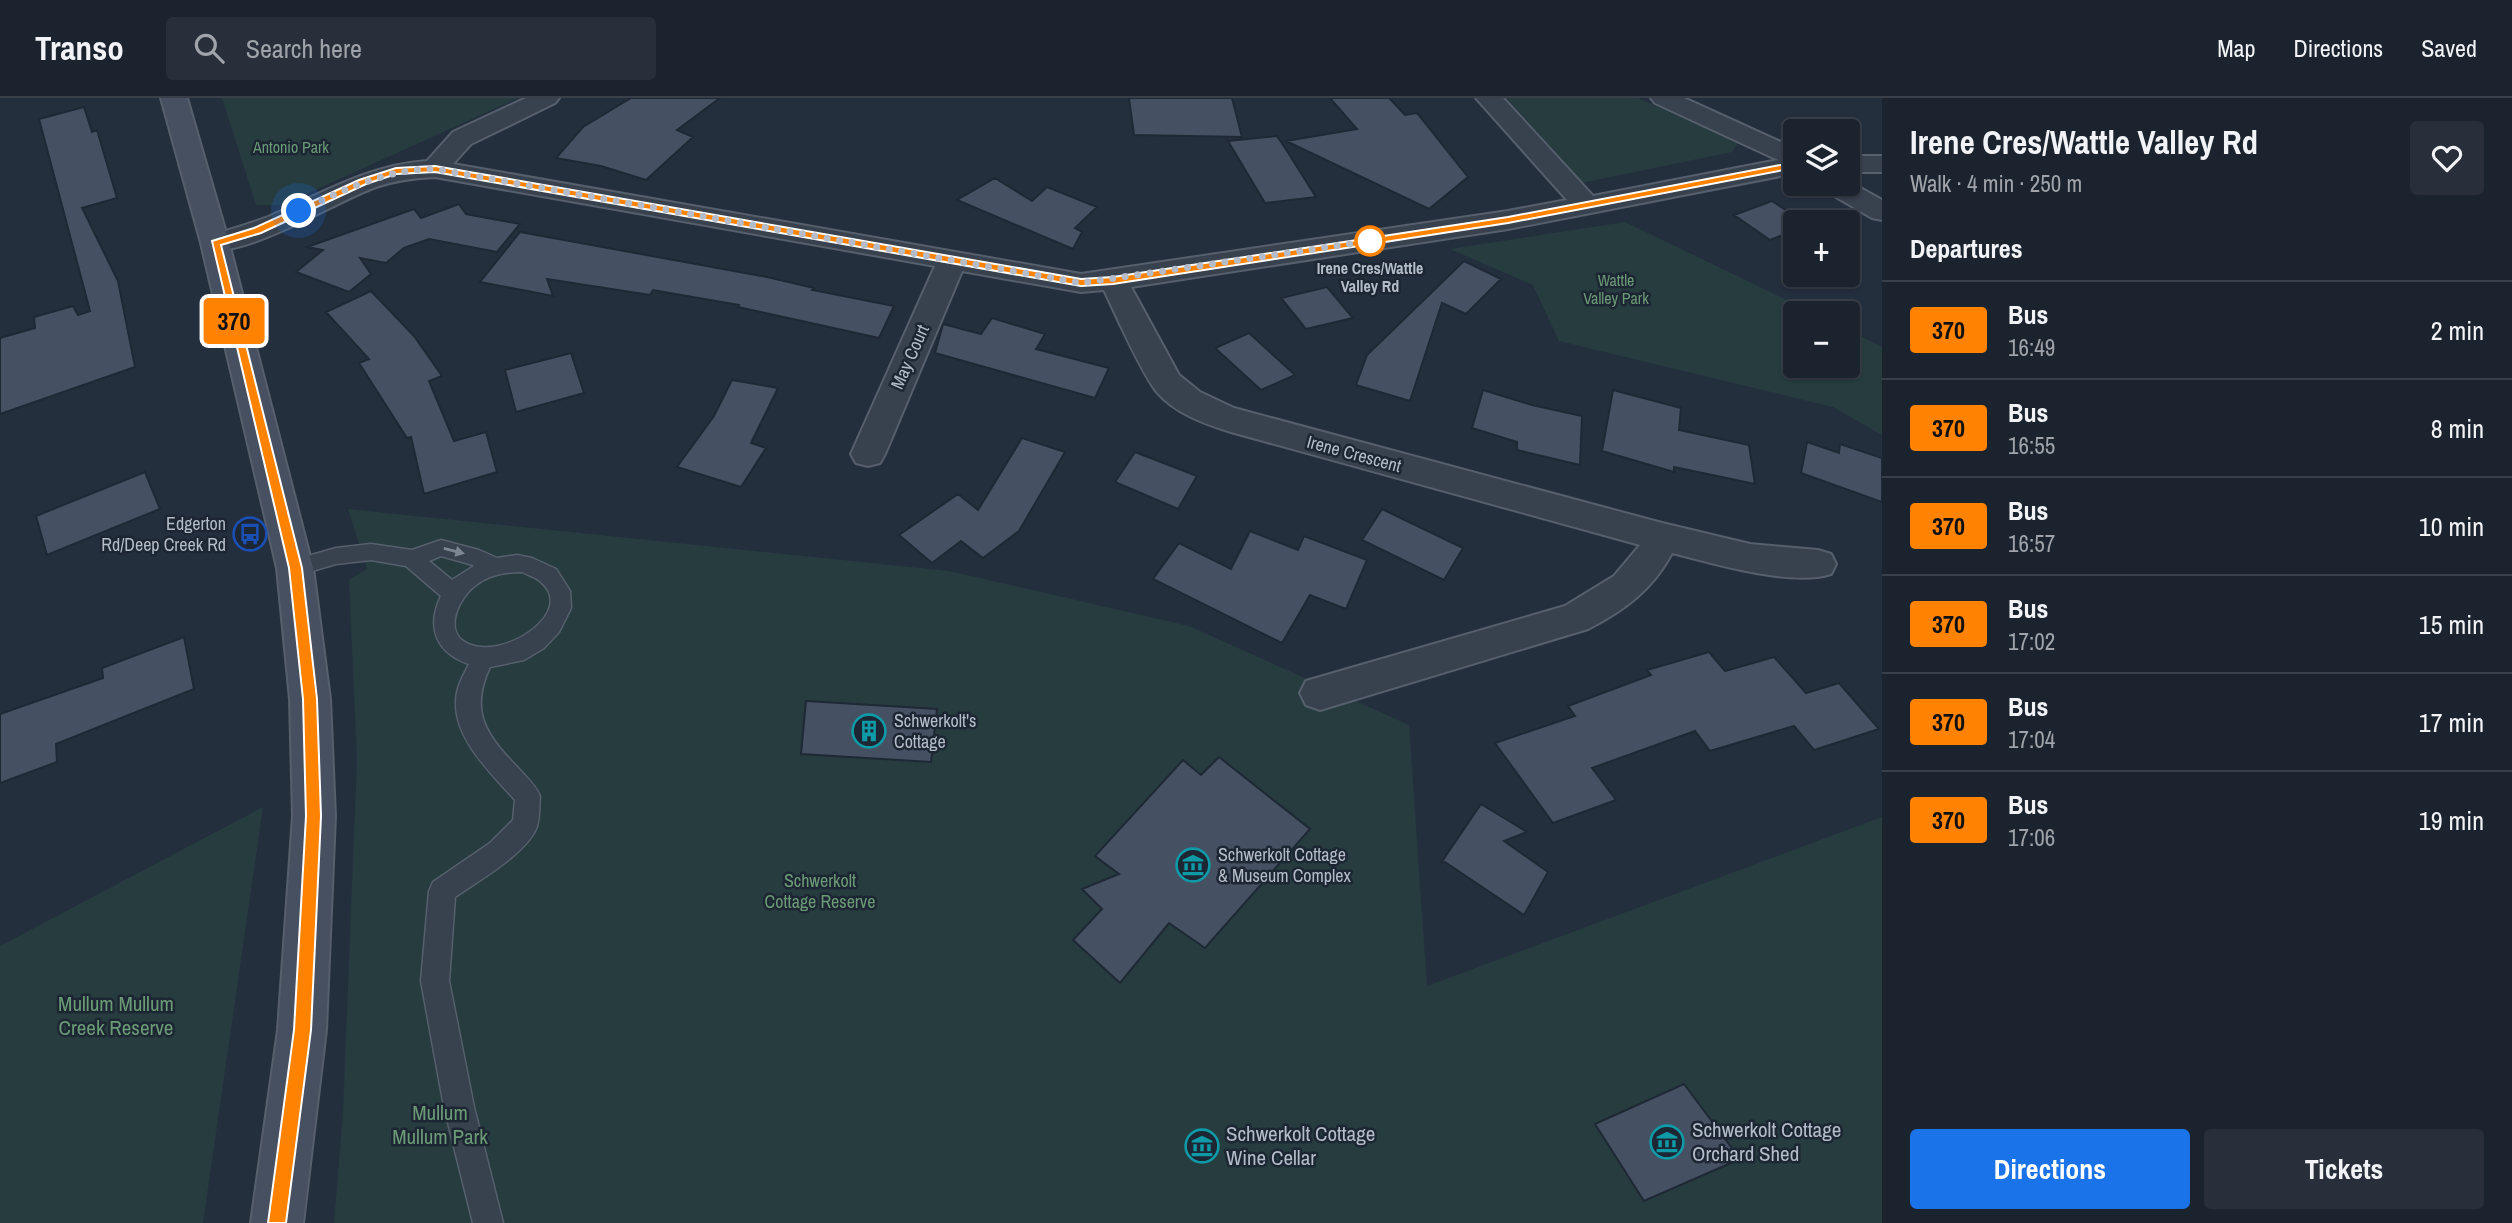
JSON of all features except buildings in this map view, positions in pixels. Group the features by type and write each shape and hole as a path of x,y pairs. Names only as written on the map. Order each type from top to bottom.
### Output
{"main road":[{"path":"174,98 215,243 295,568 310,699 314,816 302,1030 277,1223"}],"street":[{"path":"435,169 462,138 546,98"},
{"path":"1489,98 1587,206"},
{"path":"1664,98 1783,153"},
{"path":"1860,164 1882,164"},
{"path":"215,243 257,230 362,182 396,171 435,169 1081,283 1587,206 1783,168"},
{"path":"1855,196 1882,212"},
{"name":"May Court","path":"868,454 952,260"},
{"name":"Irene Crescent","path":"1113,280 1167,382 1195,405 1231,421 1662,537 1750,558 1818,564"},
{"path":"1320,693 1575,618 1604,604 1628,588 1646,568 1662,537"}],"lane":[{"path":"295,568 335,556 371,552 412,558 441,548 479,558 495,567"},
{"path":"412,558 453,594"},
{"path":"524,564 542,570 555,581 561,604 556,620 539,641 512,655 483,658 466,655 450,644 446,637 443,611 453,594 466,580 495,567 524,564"},
{"path":"483,658 468,690 467,709 487,752 528,796 524,825 499,851 442,891 435,981 459,1108 488,1223"}],"green space":[{"name":"Antonio Park","path":"222,98 518,98 282,205 256,205"},
{"path":"1507,98 1638,98 1738,143 1732,152 1582,183"},
{"name":"Wattle Valley Park","path":"1625,222 1789,301 1783,301 1783,378 1860,378 1860,336 1882,347 1882,435 1833,407 1559,341 1533,285 1450,249"},
{"name":"Schwerkolt Cottage Reserve","path":"348,509 949,571 1189,626 1409,725 1427,986 1882,817 1882,1223 334,1223 343,1112 357,760 349,580 367,569"},
{"name":"Mullum Mullum Creek Reserve","path":"263,807 203,1223 0,1223 0,946"}],"bus line":[{"name":"370","path":"277,1223 302,1030 314,816 310,699 295,568 215,243 257,230 362,182 396,171 435,169 1081,283 1508,220 1783,167"}],"place":[{"name":"Irene Cres/Wattle Valley Rd","path":"1370,241"},
{"name":"Edgerton Rd/Deep Creek Rd","path":"250,534"},
{"name":"Schwerkolt's Cottage","path":"869,731"},
{"name":"Schwerkolt Cottage & Museum Complex","path":"1193,865"},
{"name":"Schwerkolt Cottage Orchard Shed","path":"1667,1142"},
{"name":"Schwerkolt Cottage Wine Cellar","path":"1202,1146"}],"route":[{"path":"299,211 362,182 396,171 435,169 1081,283 1370,241"}],"park label":[{"name":"Mullum Mullum Park","path":"440,1125"}]}
